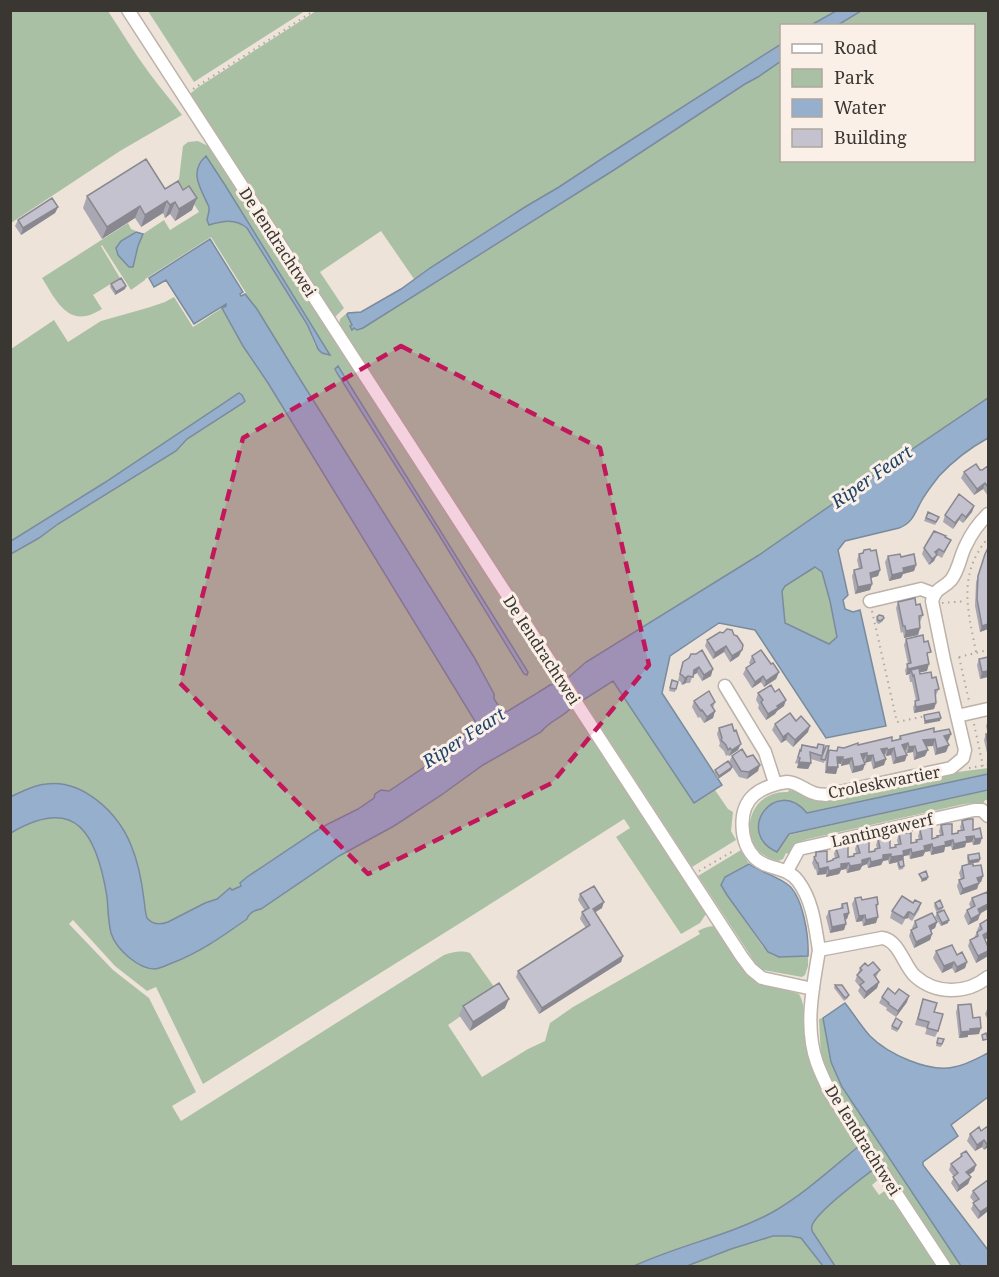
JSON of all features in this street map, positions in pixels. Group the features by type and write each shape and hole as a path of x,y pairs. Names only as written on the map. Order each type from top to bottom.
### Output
{"street":[{"name":"De Iendrachtwei","path":"128,10 689,877 751,969 762,978 813,989 810,1014 813,1051 826,1084 944,1266"},
{"path":"870,601 921,590 934,600 938,589 948,583 954,575 966,544 988,514"},
{"name":"Croleskwartier","path":"775,783 790,782 815,794 826,795 951,768 963,758 965,750 944,660 934,600"},
{"path":"726,686 765,752 775,783 753,795 744,810 742,826 746,844 754,857 764,865 787,871 796,878 807,894 814,917 819,950 813,989"},
{"path":"957,716 988,709"},
{"name":"Lantingawerf","path":"787,871 799,849 974,810 982,810 988,816"},
{"path":"819,950 882,938 892,944 914,975 930,986 946,991 966,989 988,977"}],"path":[{"path":"183,96 315,10"},
{"path":"976,652 966,602 968,582 972,565 988,538"},
{"path":"934,600 966,602"},
{"path":"870,601 897,722 926,716"},
{"path":"944,660 988,650"},
{"name":"Croleskwartier","path":"958,763 967,768 988,765"},
{"path":"689,877 746,844"}],"highlighted area":[{"path":"401,346 600,448 649,665 552,783 368,874 180,683 243,438"}],"green space":[{"path":"10,11 108,11 144,66 182,115 120,151 11,223"},
{"path":"148,11 305,11 194,82"},
{"path":"316,11 836,11 813,24 780,24 780,45 414,279 381,231 320,272 344,308 334,318 190,97 197,88"},
{"path":"861,11 988,11 988,398 759,555 586,662 568,677 566,667 563,671 339,326 340,319 347,313 354,328 363,328 614,170 780,62 780,162 975,162 975,24 840,24"},
{"path":"198,141 206,145 210,144 555,676 550,678 554,679 557,684 555,686 537,692 503,712 494,699 494,694 474,657 211,237 131,290 102,245 120,278 93,295 102,309 91,315 72,315 53,296 42,278 128,223 131,229 136,231 121,241 133,265 143,234 164,220 170,230 199,212 185,190 180,193 174,184 179,179 183,146 188,142","holes":["197,179 225,185 329,355 315,345 307,324 247,228 233,222 209,225 207,220 209,207","339,367 528,672 527,675 524,674 337,373 335,369"]},
{"path":"174,297 193,327 222,308 243,346 268,383 478,726 475,733 389,791 385,790 358,809 326,825 270,861 247,877 242,886 232,890 230,888 217,899 168,923 154,924 147,918 138,868 131,845 67,785 38,786 11,797 11,554 176,451 187,439 208,426 239,393 104,483 11,541 11,349 54,320 68,342 101,321 147,308"},
{"path":"815,567 822,572 837,637 829,645 785,623 782,590"},
{"path":"614,681 694,803 715,790 728,809 733,812 731,831 736,840 692,867 583,700"},
{"path":"572,707 575,716 576,713 708,911 700,923 681,934 616,837 630,828 624,819 203,1084 156,987 147,991 115,966 73,920 69,924 113,970 149,998 196,1092 172,1106 181,1121 444,955 457,952 470,953 497,991 448,1025 482,1077 545,1041 550,1023 573,1007 700,934 698,931 718,926 764,985 799,994 804,1008 806,1046 811,1066 829,1102 859,1146 806,1190 771,1213 738,1228 634,1266 11,1266 10,833 33,822 52,818 67,820 80,827 90,839 103,874 109,923 114,938 123,951 135,961 148,967 160,968 179,961 219,939 247,919 252,912 261,909 339,856 394,826 483,765 541,732"},
{"path":"988,768 988,774 807,813 797,803 782,800 758,829 762,841 988,790 988,800 985,800 982,806 973,803 964,804 808,839 799,842 789,854 786,853 783,859 778,861 764,855 755,846 750,835 750,822 754,811 761,801 773,794 789,790 828,801 958,772"},
{"path":"741,850 749,864 725,877 722,885 763,947 779,957 808,956 808,966 802,977 763,970 758,967 698,876"},
{"path":"823,1018 831,1062 842,1087 961,1266 948,1266 854,1119 830,1077 821,1057 819,1019"},
{"path":"874,1169 880,1178 872,1185 879,1195 887,1189 936,1266 835,1266 812,1231 815,1220 821,1213"},
{"path":"773,1236 801,1238 823,1266 687,1266 731,1249"}],"water":[{"path":"836,11 861,11 840,24 813,24"},
{"path":"780,45 780,62 758,77 363,328 352,330 348,313 361,312 401,289 430,268"},
{"path":"206,156 330,355 318,349 307,324 247,228 233,222 209,225 207,220 209,207 197,174"},
{"path":"136,232 143,234 133,267 129,267 118,255 116,248 121,241"},
{"name":"Riper Feart","path":"210,239 243,292 241,296 245,294 257,309 474,657 494,694 494,699 503,712 550,685 556,685 586,662 759,555 988,398 988,438 962,455 939,476 911,520 899,528 845,541 838,550 848,595 843,600 845,609 853,612 860,610 886,726 826,738 755,630 719,623 670,656 662,693 722,785 694,803 613,681 572,707 541,732 483,765 394,826 339,856 261,909 252,912 247,919 220,938 182,959 155,969 135,962 118,945 111,933 103,875 90,839 80,827 68,820 52,818 34,822 11,833 10,797 37,786 60,784 73,787 98,801 117,821 131,845 136,858 147,918 154,923 162,924 217,899 230,888 232,890 241,886 240,883 247,877 313,833 358,809 381,790 389,791 460,743 460,738 465,733 475,733 478,726 268,383 243,346 222,308 226,304 194,324 166,280 154,287 149,278","holes":["815,567 822,572 837,637 829,644 785,623 782,591 785,586"]},
{"path":"338,366 528,672 527,675 524,674 337,373 335,369"},
{"path":"239,393 245,401 243,403 187,439 176,451 11,554 11,541 104,483"},
{"path":"988,774 988,790 789,834 777,852 765,843 759,833 759,821 764,811 772,804 783,800 795,803 807,813"},
{"path":"749,864 783,881 793,889 804,917 808,956 779,957 768,952 727,895 721,885 725,877"},
{"path":"845,1003 878,1043 921,1065 954,1067 988,1053 988,1097 951,1125 958,1136 923,1162 923,1165 988,1250 988,1266 961,1266 842,1087 831,1062 823,1018"},
{"path":"859,1146 874,1169 821,1213 812,1227 812,1231 835,1266 823,1266 801,1238 773,1236 687,1266 634,1266 738,1228 771,1213 806,1190"}],"building":[{"path":"146,159 165,189 178,181 183,190 189,186 197,198 179,209 175,202 170,205 167,201 145,215 140,206 107,227 87,196"},
{"path":"52,198 58,207 23,228 18,220"},
{"path":"121,278 126,286 116,292 111,284"},
{"path":"976,464 980,470 988,466 988,487 985,483 977,489 964,472"},
{"path":"959,494 974,506 966,517 962,514 955,523 945,515"},
{"path":"928,512 939,517 936,522 926,518"},
{"path":"934,531 951,540 944,552 939,549 935,552 937,555 932,559 924,548"},
{"path":"988,548 988,624 982,626 977,599 978,576"},
{"path":"870,549 871,551 876,550 880,570 870,573 872,584 858,587 854,570 862,568 859,554"},
{"path":"900,554 901,557 914,554 916,565 903,568 904,572 892,575 888,556"},
{"path":"915,598 916,605 920,604 923,615 919,616 920,628 906,631 898,602"},
{"path":"879,615 884,618 880,621 877,617"},
{"path":"727,629 732,630 743,645 742,650 732,656 726,646 715,653 707,640"},
{"path":"923,635 924,642 928,641 931,652 927,653 929,664 908,669 907,664 911,663 906,639"},
{"path":"702,650 713,669 704,675 699,667 694,670 693,677 685,678 680,674 683,662 691,654"},
{"path":"761,650 779,672 766,681 763,676 755,682 746,668 755,662 752,656"},
{"path":"988,657 988,671 982,672 979,659"},
{"path":"919,668 920,674 931,672 932,678 936,677 939,689 935,690 936,703 916,707 915,701 919,700 911,670"},
{"path":"672,680 678,682 676,689 670,688"},
{"path":"771,685 775,692 779,689 786,700 768,714 758,693"},
{"path":"709,691 715,702 711,705 715,711 707,717 694,701"},
{"path":"939,712 941,718 925,721 924,715"},
{"path":"790,713 796,721 801,716 810,726 795,740 788,733 783,737 775,724"},
{"path":"732,724 741,744 728,750 721,740 719,728"},
{"path":"934,728 934,732 949,729 951,734 944,736 949,745 937,749 935,739 923,740 928,750 917,753 915,746 909,747 908,743 902,745 907,755 896,758 894,748 888,750 887,748 881,749 886,759 875,763 873,755 867,756 867,753 861,754 865,764 860,766 854,767 852,758 843,760 843,757 837,757 838,767 827,767 829,750 837,751 838,747 844,748 892,737 892,741 901,739 900,736"},
{"path":"818,744 824,745 822,756 810,752 811,763 799,762 798,757 802,745 817,748"},
{"path":"826,746 829,746 825,760 821,759"},
{"path":"742,749 747,757 753,755 760,765 749,772 741,771 732,756"},
{"path":"728,761 732,767 719,776 715,770"},
{"path":"973,819 973,830 980,828 982,838 966,837 967,841 954,844 953,840 945,842 946,845 933,848 932,844 924,846 925,850 912,853 911,849 903,851 904,855 891,857 891,854 883,855 883,859 871,862 870,858 862,860 862,864 850,866 849,863 841,864 841,868 829,871 828,867 819,869 814,857 816,852 827,851 827,862 839,857 836,848 848,846 848,857 854,856 860,853 857,843 863,842 869,842 869,852 875,851 880,848 878,839 884,837 890,837 890,848 896,847 895,845 901,844 899,834 905,833 911,833 911,843 917,842 916,840 922,839 920,830 926,828 932,828 932,839 943,835 941,825 947,824 952,824 952,834 958,833 964,830 962,821"},
{"path":"979,853 980,859 969,861 968,855"},
{"path":"903,859 904,866 900,867 898,861"},
{"path":"981,865 983,876 977,878 979,883 963,889 959,880 964,878 962,866"},
{"path":"926,871 928,877 922,879 919,874"},
{"path":"594,886 604,902 593,909 623,956 542,1008 518,971 590,925 582,912 589,908 580,894"},
{"path":"987,892 988,904 978,909 980,914 971,919 967,910 975,906 972,898"},
{"path":"902,896 913,903 915,900 921,903 914,915 908,912 904,918 892,911"},
{"path":"861,897 862,900 877,897 878,917 866,920 865,915 859,916 855,898"},
{"path":"940,900 943,907 938,909 935,903"},
{"path":"847,903 849,913 844,914 846,924 832,927 829,911 843,908 842,904"},
{"path":"944,910 949,920 942,923 937,913"},
{"path":"932,913 937,922 929,926 932,934 916,942 911,930 917,927 915,921"},
{"path":"988,919 988,932 983,935 988,951 978,956 970,940 978,936 977,932 982,929 980,924"},
{"path":"952,945 957,955 962,952 967,962 957,967 954,962 944,966 936,951"},
{"path":"873,962 880,970 874,975 879,982 866,992 860,985 864,982 857,975 865,963 868,966"},
{"path":"499,983 509,999 473,1022 463,1006"},
{"path":"835,985 842,985 849,995 845,998"},
{"path":"888,988 895,994 899,989 909,996 898,1011 882,997"},
{"path":"923,999 937,1003 934,1012 943,1014 938,1031 927,1028 929,1022 918,1019"},
{"path":"971,1004 973,1018 980,1017 981,1028 961,1032 958,1005"},
{"path":"896,1018 902,1022 898,1029 892,1026"},
{"path":"986,1033 988,1039 983,1040 982,1035"},
{"path":"938,1038 944,1039 942,1044 937,1043"},
{"path":"988,1126 988,1143 984,1140 977,1145 970,1134 979,1127 981,1131"},
{"path":"966,1151 976,1165 966,1172 971,1177 959,1186 953,1177 958,1173 951,1164"},
{"path":"988,1180 988,1207 980,1212 973,1203 979,1199 973,1191"}]}
